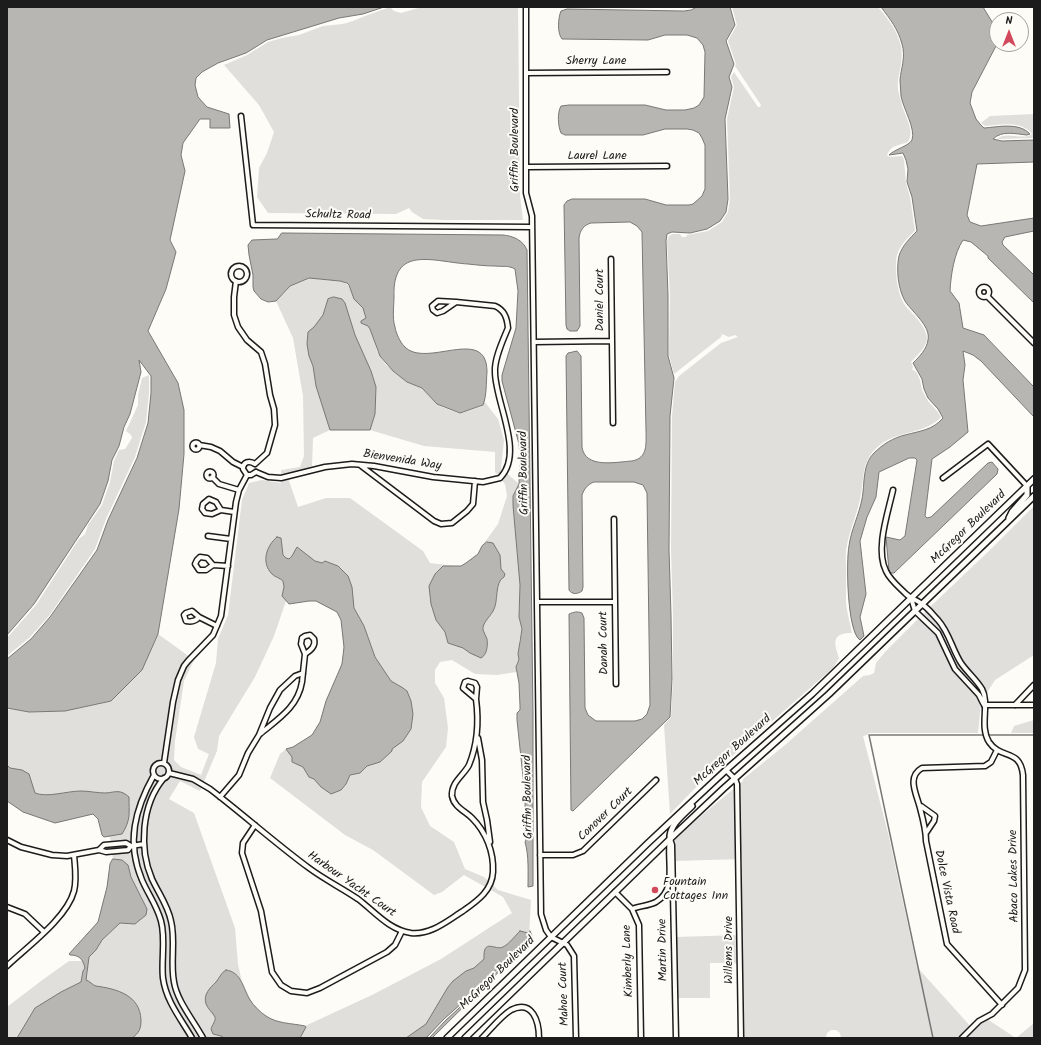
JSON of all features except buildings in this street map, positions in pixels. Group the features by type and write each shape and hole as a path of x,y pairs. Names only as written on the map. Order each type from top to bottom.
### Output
{"main road":[{"name":"McGregor Boulevard","path":"447,1038 701,793 812,694 1034,479"},
{"path":"1007,522 1012,512 1027,494 1027,486"},
{"name":"McGregor Boulevard","path":"464,1038 670,839 734,779 830,694 1034,496"},
{"path":"670,839 672,826 698,799 701,793"}],"street":[{"name":"Griffin Boulevard","path":"526,7 526,198 531,211 532,227 541,914 546,930 551,937"},
{"name":"Sherry Lane","path":"526,73 667,72"},
{"name":"Schultz Road","path":"241,116 253,225 532,227"},
{"name":"Laurel Lane","path":"526,167 667,166"},
{"name":"Daniel Court","path":"611,259 613,423"},
{"path":"236,281 234,315 238,327 247,340 261,352 265,364 274,409 275,425 267,453 255,464"},
{"path":"987,296 1034,343"},
{"path":"438,301 456,302 443,311 437,313 433,310 432,306 438,301"},
{"name":"Bienvenida Way","path":"256,472 268,477 281,478 325,468 352,464 433,477 483,482 500,478 507,468 510,457 510,444 495,374 496,362 508,328 507,321 501,309 495,306 456,302"},
{"name":"Daniel Court","path":"534,342 611,341"},
{"path":"943,478 988,444 1027,486"},
{"path":"199,446 211,447 220,451 233,462 243,466"},
{"path":"243,466 249,462 255,464"},
{"path":"247,475 251,475 256,472 257,467 255,464"},
{"path":"360,465 434,521 441,524 452,523 473,504 475,481"},
{"path":"243,466 243,471 247,475"},
{"path":"164,763 172,702 178,680 188,660 209,640 217,626 223,607 234,512 239,490 247,475"},
{"path":"212,477 219,484 239,490"},
{"path":"893,490 882,541 883,561 886,571 911,598 922,604 944,628 962,664 982,690 985,700 986,735 997,750"},
{"path":"221,510 216,502 211,499 206,500 203,504 203,511 207,514 212,514 221,510 234,512"},
{"name":"Danah Court","path":"614,519 616,684"},
{"path":"208,536 231,539"},
{"path":"213,564 228,566"},
{"path":"911,598 915,611 938,633 951,664 958,674 978,695 984,705"},
{"name":"Danah Court","path":"537,602 615,602"},
{"path":"199,617 217,626"},
{"path":"259,735 287,712 294,703 301,688 303,673 305,654 301,644 302,638 305,636 310,636 314,639 315,643 313,648 305,654"},
{"path":"220,797 239,775 248,753 259,735 270,708 280,690 295,676 303,673"},
{"name":"Harbour Yacht Court","path":"169,773 193,779 220,797 308,867 356,898 393,927 402,931 418,933 440,926 482,897 491,883 493,872 487,820 483,802 482,760 478,733 476,699 477,687 475,683 468,681 465,682 463,688 476,699"},
{"path":"1015,705 1034,685"},
{"path":"984,705 1034,705"},
{"name":"Harbour Yacht Court","path":"478,733 469,766 454,785 452,797 458,807 471,816 477,823 490,844"},
{"name":"Dolce Vista Road","path":"997,750 991,762 985,766 927,768 917,771 914,777 914,785 926,834 926,842 947,944 1002,1005"},
{"name":"Abaco Lakes Drive","path":"962,1038 979,1021 992,1014 1018,988 1021,983 1026,963 1024,775 1019,761 1012,756 997,750"},
{"path":"164,778 158,779 152,770 155,765 160,762 164,763 169,768 169,773 156,791 148,811 144,844 148,869 167,906 171,920 173,935 172,967 175,987 179,997 203,1038"},
{"path":"726,770 734,779"},
{"path":"154,775 138,810 132,845 141,878 156,907 161,922 163,941 163,976 165,989 170,1003 192,1038"},
{"name":"Willems Drive","path":"734,779 737,784 738,800 741,1038"},
{"name":"Conover Court","path":"540,855 574,855 583,851 656,780"},
{"path":"919,805 934,816 934,821 926,834"},
{"path":"255,825 243,843 242,853 261,911 272,972 277,981 286,989 302,993 311,992 320,988 387,952 395,945 402,931"},
{"path":"632,909 656,902 666,893 669,883 668,847 670,839"},
{"name":"Martin Drive","path":"670,839 672,845 676,1038"},
{"path":"7,840 21,847 42,853 62,856 99,850 106,852 128,850 132,845"},
{"path":"99,850 104,845 126,843 132,845 144,844"},
{"path":"115,844 116,851"},
{"path":"7,966 61,915 70,900 75,880 74,855"},
{"name":"Kimberly Lane","path":"615,892 632,909 640,930 641,1038"},
{"path":"7,907 25,914 44,932"},
{"name":"Mahoe Court","path":"551,937 567,946 574,956 576,1038"},
{"path":"482,1038 508,1013 517,1008 528,1009 535,1016 539,1027 539,1038"}],"shaded area":[{"path":"7,7 384,7 363,14 339,18 267,40 246,53 218,63 202,72 196,78 195,85 198,97 207,107 229,114 230,128 210,128 210,119 200,119 183,143 181,155 185,171 170,240 176,252 166,289 148,331 178,383 184,410 184,454 179,509 158,634 142,670 111,701 65,711 29,712 7,708 7,659 31,639 50,617 97,550 108,520 137,458 148,423 151,376 139,360 141,372 130,414 124,427 119,446 112,460 108,481 100,504 34,604 7,635"},
{"path":"390,7 394,11 401,13 422,7 518,7 520,196 523,220 423,219 412,212 409,208 396,214 268,213 257,197 259,168 267,153 274,132 259,105 224,65 247,55 268,42 299,35 323,26 343,24"},
{"path":"697,7 730,7 735,25 726,41 734,64 729,77 732,87 725,119 728,199 726,212 720,221 707,229 690,233 672,232 667,234 666,241 668,356 674,378 670,416 669,550 672,679 670,717 573,811 571,810 569,614 580,612 584,618 585,708 588,715 596,721 635,721 642,719 647,714 650,705 647,493 643,485 634,482 594,482 585,489 582,495 583,587 582,591 579,593 575,594 570,592 566,356 568,353 577,351 581,356 582,447 584,454 589,459 602,463 610,463 632,461 637,459 641,457 645,450 646,431 642,232 637,226 630,222 591,223 583,228 579,238 580,326 577,331 570,331 567,329 566,325 564,205 567,201 572,199 645,199 666,205 693,204 702,196 705,189 705,145 699,133 687,129 665,129 643,135 565,135 561,133 560,130 558,120 559,112 561,106 569,105 645,105 666,110 685,110 694,108 699,105 704,97 705,52 703,45 697,38 687,35 665,35 648,40 562,39 558,25 559,17 561,11 567,9 684,11"},
{"path":"732,7 878,7 895,30 900,41 902,51 898,91 911,132 908,142 893,147 887,155 889,157 902,156 904,160 906,183 910,197 915,231 904,242 898,251 896,275 901,298 904,304 920,322 927,339 925,346 911,362 913,367 912,369 917,373 922,390 928,401 941,417 928,426 888,440 881,444 874,450 866,463 859,505 846,550 846,603 852,633 845,633 837,637 835,643 839,658 833,668 714,772 708,775 670,814 664,725 671,717 673,680 671,550 672,416 675,382 679,376 721,343 738,337 735,335 729,337 722,334 721,337 674,374 669,355 670,295 667,241 669,236 672,234 680,234 682,237 686,237 687,235 708,231 722,222 728,212 730,199 727,119 734,87 731,77 734,72 758,107 761,105 735,66 736,64 728,41 737,25"},
{"path":"881,7 983,7 989,17 989,52 993,52 972,92 970,103 976,119 984,128 1008,126 1020,128 1030,134 1001,134 993,139 1002,141 1034,140 1034,162 977,164 967,215 970,222 981,226 1034,218 1034,231 1005,237 1002,242 1003,245 1034,275 1034,303 988,258 988,256 971,242 963,240 957,251 951,278 950,291 959,303 963,328 984,335 1034,387 1034,417 981,361 973,355 963,351 965,365 963,380 968,432 950,447 932,459 925,516 927,518 931,517 988,463 992,462 998,469 997,474 894,573 891,573 889,571 886,537 900,540 905,536 917,460 915,458 909,458 879,472 876,497 867,517 860,541 866,594 860,617 864,636 860,640 852,624 850,611 848,596 848,554 851,534 862,499 867,463 874,453 888,442 901,436 931,428 943,418 938,409 928,398 922,379 913,363 926,347 928,340 927,330 924,324 905,301 898,279 898,261 900,252 906,242 917,231 912,197 907,182 908,169 906,160 903,153 889,155 910,142 913,135 911,124 901,96 900,80 904,53 902,44 891,20"},
{"path":"1034,114 1034,138 997,139 1005,136 1022,137 1032,134 1028,130 1016,125 1003,124 985,126 981,123 990,116"},
{"path":"282,233 503,235 517,239 527,250 533,715 533,886 528,887 528,859 525,842 525,802 523,799 525,796 517,720 517,713 520,710 520,706 519,683 516,667 519,659 518,654 522,629 519,617 520,585 513,496 519,484 520,456 519,444 502,381 502,375 516,328 518,291 515,269 508,267 418,260 408,263 400,269 395,280 394,320 397,335 404,346 414,352 426,353 466,349 477,351 484,358 487,372 486,393 483,405 460,413 437,404 422,388 407,382 393,371 380,356 368,326 361,323 361,321 366,318 363,308 354,299 347,283 309,278 290,286 276,301 268,302 261,299 254,291 253,287 253,275 248,245 252,240 277,239"},
{"path":"314,277 342,282 348,285 357,302 364,311 366,318 361,321 368,326 373,334 377,351 386,365 407,382 422,388 442,407 458,413 480,407 483,405 484,401 498,419 504,440 501,468 519,484 516,490 517,545 520,585 519,617 522,629 519,642 519,658 516,664 516,672 497,675 475,674 452,660 440,662 435,670 435,683 444,698 448,728 446,747 422,782 421,807 430,826 454,842 465,869 484,877 498,890 531,900 529,936 480,987 444,1019 426,1038 207,1038 206,1036 201,1038 7,1038 7,1007 69,961 83,961 79,956 69,954 98,922 107,887 110,864 113,859 110,837 104,837 102,835 98,819 93,814 55,823 23,812 7,801 7,711 10,709 29,712 65,711 111,701 150,652 158,634 194,660 184,681 175,741 174,760 181,767 201,775 209,754 198,749 194,737 216,663 218,639 228,615 242,500 249,483 262,480 281,483 281,470 300,467 304,456 303,396 293,338 276,301 290,286 304,279","holes":["330,430 370,430 424,446 495,452 495,472 505,484 507,496 498,524 478,554 461,566 430,563 423,551 350,498 326,498 298,507 287,475 312,466 313,438","286,601 291,604 302,601 316,601 337,612 341,620 344,652 340,670 326,701 320,722 312,735 293,747 286,749 280,754 270,778 345,835 373,850 434,895 442,892 464,875 503,897 512,913 441,959 372,995 305,1026 277,1021 265,1016 253,1004 242,982 238,964 235,928 194,813 169,799 180,781 200,791 217,751 219,736 255,677 274,636"]},
{"path":"334,297 342,299 345,303 355,335 371,371 376,387 375,414 370,430 330,430 316,386 313,366 309,356 307,344 308,332 323,315 328,299"},
{"path":"149,375 146,422 135,457 106,519 95,549 49,616 29,638 7,656 7,638 36,605 79,539 85,534 88,525 102,505 110,482 114,461 119,450 125,449 132,438 126,431 138,405 138,395 142,378"},
{"path":"1034,506 1034,655 995,680 981,702 978,733 869,733 863,736 888,833 917,967 972,1028 987,1019 1016,1038 841,1038 840,1033 836,1030 831,1030 827,1033 826,1038 743,1038 740,963 710,963 710,998 674,998 675,937 741,935 742,859 675,861 672,840 785,745 863,676 874,673 876,663 885,652"},
{"path":"277,537 281,538 283,555 286,558 289,559 292,556 297,547 315,561 322,563 325,561 338,566 348,576 352,587 354,608 364,626 375,657 391,681 407,691 411,701 413,714 411,729 403,741 392,749 392,751 380,762 367,766 360,773 350,775 346,784 341,790 331,794 321,787 314,779 309,777 303,767 292,762 292,757 286,749 293,747 312,735 320,722 326,701 342,664 344,647 341,620 337,612 316,601 289,604 282,596 284,587 283,581 272,574 266,560 266,555 270,545"},
{"path":"487,542 493,543 500,555 501,569 505,574 499,583 495,607 483,627 487,639 487,647 485,655 481,658 463,648 448,643 445,632 436,620 431,604 429,586 435,574 443,566 461,566 478,554 482,546"},
{"path":"1034,720 1034,733 1011,733 1014,726"},
{"path":"7,765 10,768 22,770 29,774 35,793 51,795 81,791 123,793 129,797 129,816 125,829 122,834 104,837 102,835 98,819 93,814 55,823 23,812 7,801"},
{"path":"113,859 122,860 128,865 131,877 147,909 146,915 135,924 120,923 102,940 96,950 89,957 86,980 96,986 119,991 132,999 140,1011 141,1026 139,1030 132,1038 17,1038 35,1008 81,982 85,968 83,962 80,958 69,954 98,922 107,887 110,864"},
{"path":"520,931 528,933 529,936 480,987 444,1019 426,1038 406,1038 426,1024 453,981 466,971 474,968 484,959 485,948 490,946 500,948 503,947"},
{"path":"530,931 533,938 432,1038 429,1038 525,943 530,937"},
{"path":"226,970 231,971 239,977 255,1007 271,1019 305,1026 306,1027 300,1038 224,1038 213,1034 211,1029 215,1017 206,1004 205,997 209,989"},
{"path":"1034,1023 1034,1038 1016,1038"}],"waterway":[{"path":"933,1038 869,735 1034,735"}],"place":[{"name":"Fountain Cottages Inn","path":"655,890"}]}
